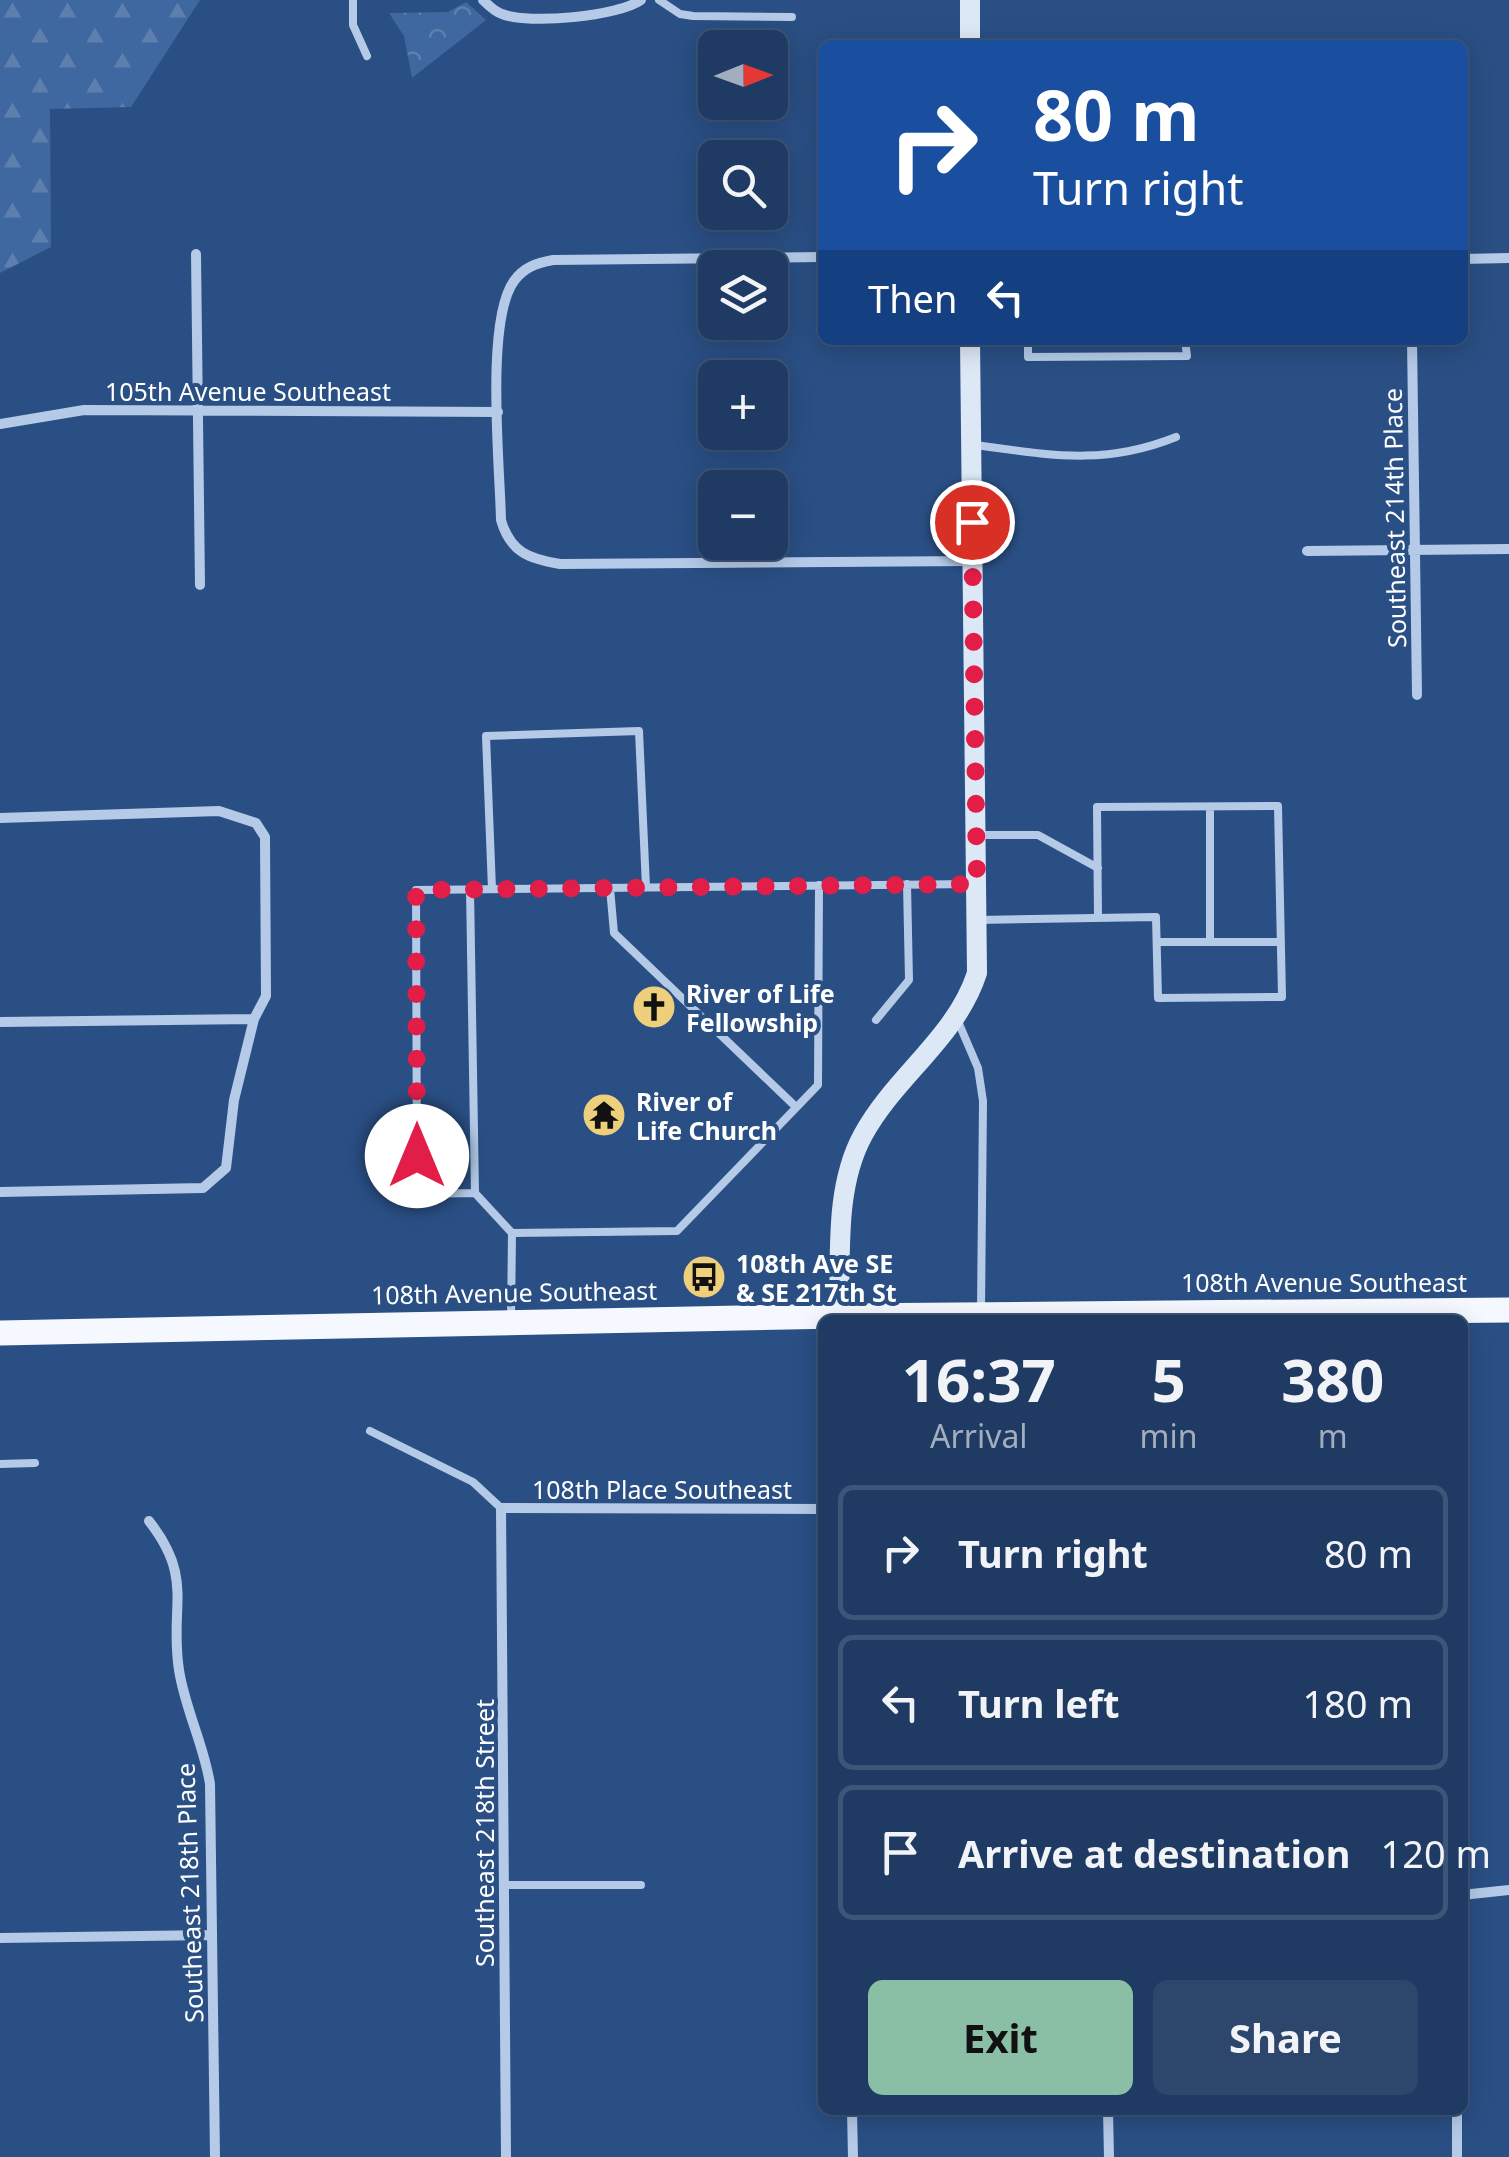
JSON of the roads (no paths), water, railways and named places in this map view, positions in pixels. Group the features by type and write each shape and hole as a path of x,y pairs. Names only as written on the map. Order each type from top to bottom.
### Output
{"main road":[{"name":"108th Avenue Southeast","path":"945,1315 1509,1310"},
{"name":"108th Avenue Southeast","path":"0,1333 818,1318"}],"street":[{"path":"484,0 502,14 521,18 618,12 641,0"},
{"path":"970,0 970,40"},
{"path":"196,254 200,585"},
{"path":"818,257 553,260 532,264 514,281 499,322 501,520 506,538 519,552 560,564 972,560"},
{"path":"1468,259 1509,258"},
{"path":"839,1315 843,1202 850,1164 863,1133 956,1018 977,973 970,345"},
{"name":"Southeast 214th Place","path":"1412,345 1417,695"},
{"name":"105th Avenue Southeast","path":"0,424 84,410 498,412"},
{"path":"1306,552 1509,549"},
{"path":"0,818 219,811 256,823 266,837 266,996 254,1020 234,1100 226,1168 215,1182 203,1188 0,1192"},
{"path":"0,1022 254,1020"},
{"name":"108th Place Southeast","path":"501,1508 818,1509"},
{"name":"Southeast 218th Street","path":"501,1508 506,2157"},
{"name":"Southeast 218th Place","path":"149,1521 169,1547 179,1572 180,1672 210,1784 215,2157"},
{"path":"1468,1894 1509,1890"},
{"path":"0,1938 212,1935"},
{"path":"852,2115 852,2157"},
{"path":"1108,2115 1109,2157"},
{"path":"1457,2115 1457,2157"}],"lane":[{"path":"352,0 353,25 367,56"},
{"path":"658,0 680,14 792,17"},
{"path":"1028,345 1028,357 1187,356 1185,345"},
{"path":"971,444 1094,458 1133,452 1176,437"},
{"path":"492,889 486,736 639,731 646,888"},
{"path":"978,920 1098,918 1156,917 1158,998 1282,997 1278,806 1097,808 1098,918"},
{"path":"1210,807 1210,942"},
{"path":"976,835 1038,835 1098,868"},
{"path":"876,1020 909,980 907,884"},
{"path":"474,1193 417,1194 416,890 977,884"},
{"path":"512,1233 678,1232 818,1085 818,885"},
{"path":"610,888 614,933 796,1107"},
{"path":"470,889 474,1193 512,1233 512,1322"},
{"path":"1157,942 1280,942"},
{"path":"956,1018 978,1068 983,1101 980,1314"},
{"path":"370,1431 473,1482 501,1508"},
{"path":"0,1464 35,1463"},
{"path":"504,1885 642,1885"}],"place":[{"name":"River of Life Fellowship","path":"654,1007"},
{"name":"River of Life Church","path":"604,1115"},
{"name":"108th Ave SE & SE 217th St","path":"704,1277"}]}
